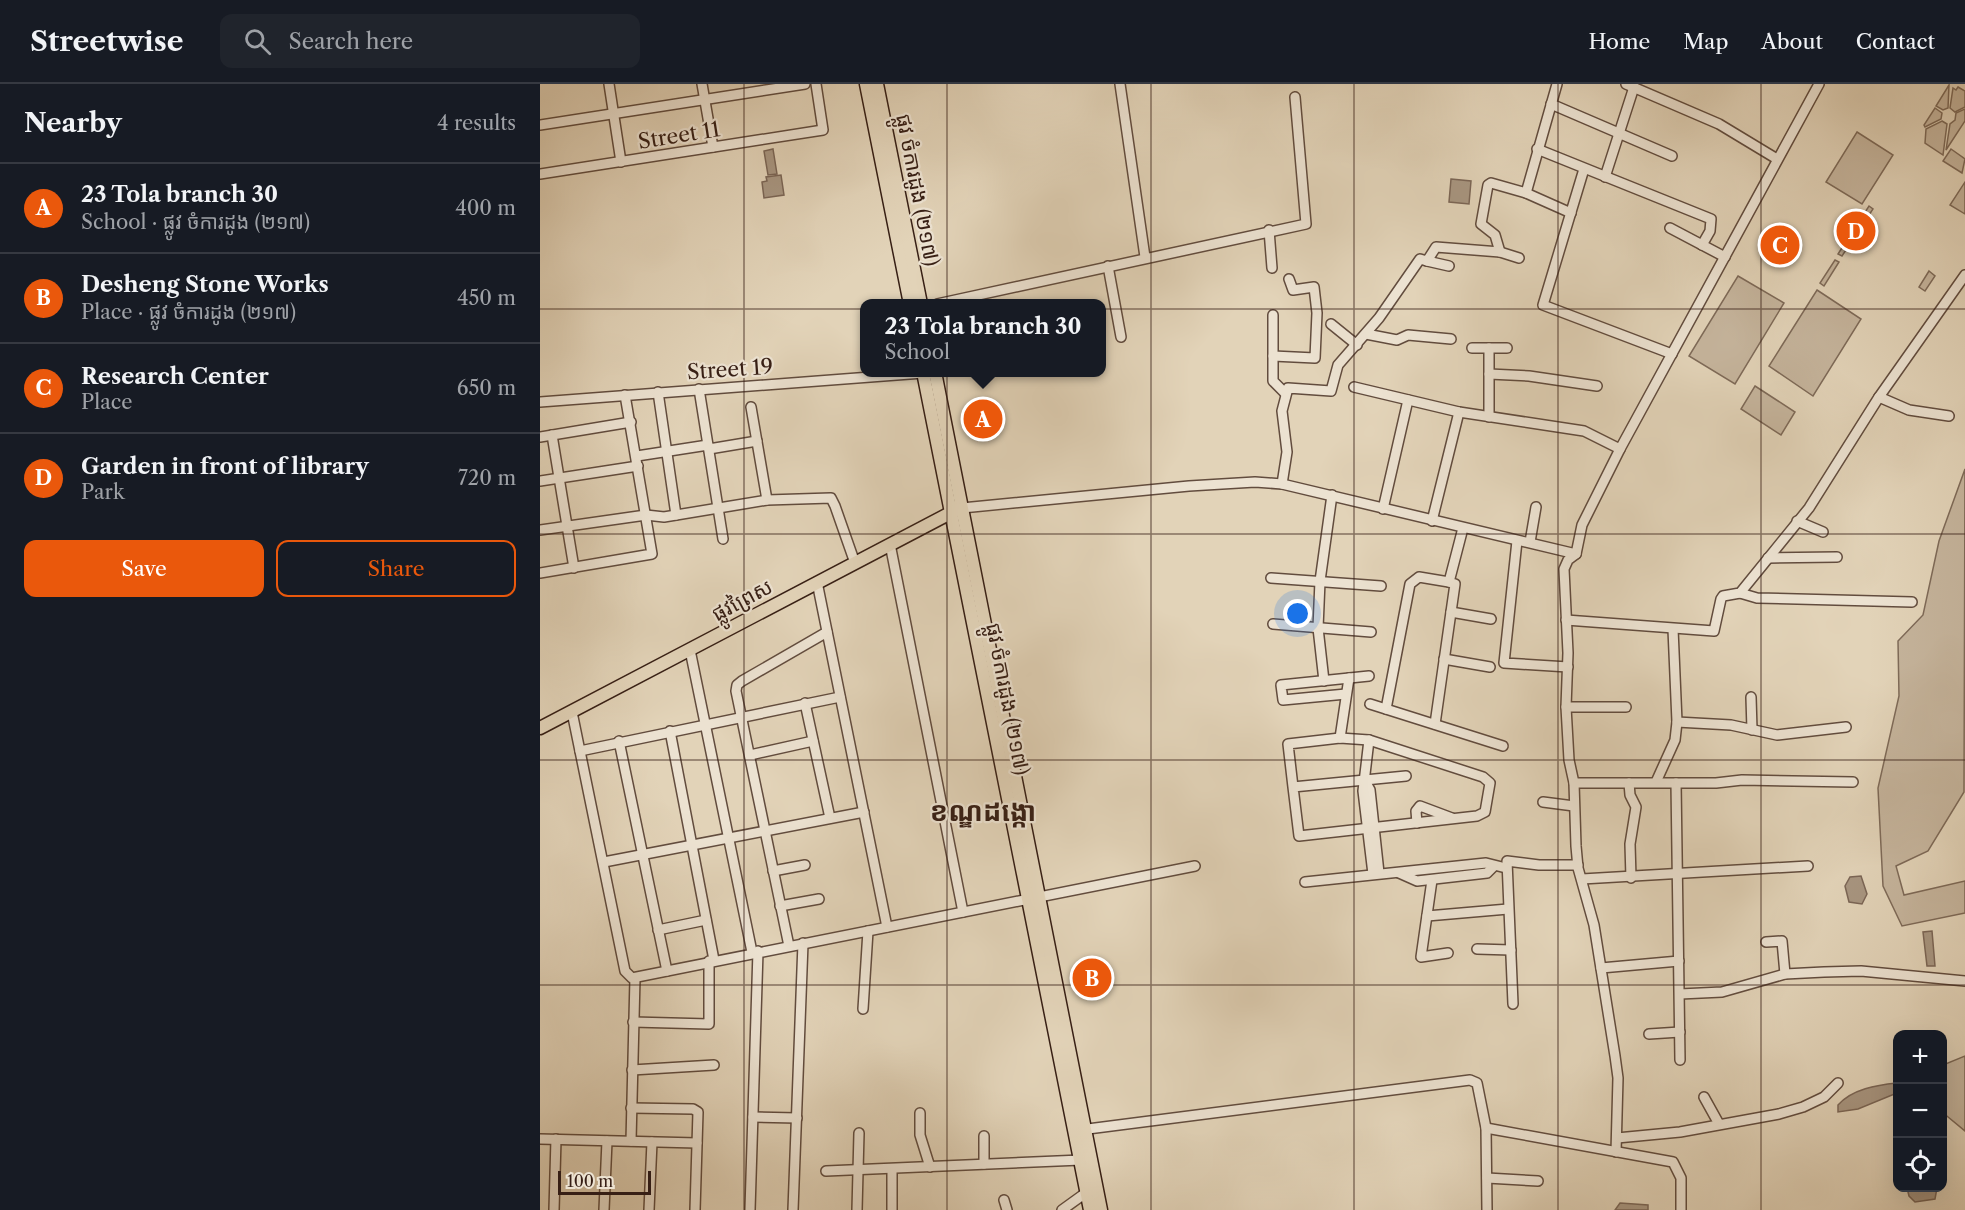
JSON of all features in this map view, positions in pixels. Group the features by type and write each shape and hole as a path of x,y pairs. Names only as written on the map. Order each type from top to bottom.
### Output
{"main road":[{"name":"ផ្លូវ ចំការដូង (២១៧)","path":"866,84 909,299"},
{"name":"ផ្លូវ ចំការដូង (២១៧)","path":"877,84 920,299"},
{"name":"ផ្លូវ ចំការដូង (២១៧)","path":"924,377 956,510 1080,1130 1101,1210"},
{"name":"ផ្លូវ ចំការដូង (២១៧)","path":"936,377 956,510"},
{"name":"ផ្លូវព្រៃស","path":"540,728 956,510"},
{"name":"ផ្លូវ ចំការដូង (២១៧)","path":"1080,1130 1081,1160 1090,1210"}],"street":[{"path":"609,84 621,162"},
{"path":"702,84 713,147"},
{"path":"540,125 805,84"},
{"name":"Street 11","path":"540,174 823,130 816,84"},
{"path":"1120,84 1145,257"},
{"path":"1526,193 1557,84"},
{"path":"1616,1152 1618,1078 1594,925 1578,865 1574,783 1569,760 1566,707 1568,667 1564,569 1568,560 1576,554 1582,525 1620,449 1819,84"},
{"path":"1605,177 1630,86 1719,124 1777,159"},
{"path":"955,299 1269,230 1306,224 1296,97"},
{"path":"1551,104 1672,156"},
{"path":"1537,149 1711,219 1710,231 1702,245"},
{"path":"1584,169 1543,305 1672,354"},
{"path":"1500,252 1495,235 1481,224 1485,189 1491,183 1526,193 1571,213"},
{"path":"1670,228 1725,257"},
{"path":"1269,230 1272,268"},
{"path":"1427,261 1436,247 1500,252 1519,258"},
{"path":"1282,484 1287,452 1282,411 1285,393 1291,386 1331,391 1338,365 1366,334 1420,259 1449,266"},
{"path":"1108,266 1121,337"},
{"path":"1740,593 1838,465 1879,397 1965,275"},
{"path":"1273,356 1315,358 1317,313 1314,287 1293,290 1289,279"},
{"path":"1273,315 1273,381 1285,393"},
{"path":"1331,324 1357,345"},
{"path":"1366,334 1396,340 1408,335 1451,339"},
{"path":"1472,348 1508,348"},
{"path":"1489,348 1489,417"},
{"path":"1489,375 1529,376 1597,386"},
{"name":"Street 19","path":"540,402 870,377"},
{"path":"1354,387 1458,412 1584,431 1620,449"},
{"path":"699,390 723,538"},
{"path":"658,392 676,515"},
{"path":"540,573 652,554 625,395"},
{"path":"1879,397 1909,410 1949,416"},
{"path":"1383,509 1408,400"},
{"path":"751,407 767,500"},
{"path":"1432,521 1458,412"},
{"path":"540,437 631,422"},
{"path":"552,435 574,568"},
{"path":"540,482 638,461 667,452 757,441"},
{"path":"956,510 1189,486 1255,482 1282,484 1332,495 1576,554"},
{"path":"1324,681 1318,628 1320,581 1332,495"},
{"path":"540,530 646,515 676,515 767,500 831,498 855,563"},
{"path":"1530,542 1536,507"},
{"path":"1797,521 1823,532"},
{"path":"1449,582 1463,528"},
{"path":"1517,541 1504,663 1568,667"},
{"path":"890,544 963,912"},
{"path":"1768,558 1837,557"},
{"path":"1386,709 1410,584 1419,577 1449,582 1455,584 1435,724"},
{"path":"1271,578 1381,586"},
{"path":"817,582 887,927"},
{"path":"1566,620 1714,631 1720,599 1740,593 1757,598 1912,602"},
{"path":"1451,612 1491,619"},
{"path":"1274,624 1371,632"},
{"path":"1656,782 1675,740 1677,722 1672,629"},
{"path":"789,946 737,685 827,632"},
{"path":"690,650 729,840 755,952 750,1210"},
{"path":"1444,659 1490,667"},
{"path":"1346,694 1283,700 1281,685 1369,676"},
{"path":"1340,738 1349,678"},
{"path":"580,751 619,741 840,697"},
{"path":"1751,697 1752,729"},
{"path":"805,703 830,818"},
{"path":"1370,704 1503,746"},
{"path":"1566,707 1626,707"},
{"path":"572,712 625,971 635,978 755,952 1195,866"},
{"path":"1677,722 1731,725 1777,735 1846,727"},
{"path":"633,1022 709,1024 711,961 706,920 670,731"},
{"path":"1340,738 1369,740 1488,780 1485,813 1454,819 1299,836 1288,744 1340,738"},
{"path":"1369,740 1363,791 1376,874"},
{"path":"619,741 667,971"},
{"path":"750,755 813,741"},
{"path":"1293,788 1406,776"},
{"path":"1574,783 1676,783 1742,780 1854,782"},
{"path":"1629,783 1630,795 1636,807 1630,844 1631,878"},
{"path":"1676,783 1680,1060"},
{"path":"1543,802 1574,806"},
{"path":"1417,823 1416,811 1420,806 1454,819"},
{"path":"604,862 729,840 864,812"},
{"path":"1513,1004 1506,868 1510,860 1539,865 1578,865"},
{"path":"1305,882 1486,863 1506,868"},
{"path":"773,871 805,865"},
{"path":"1396,872 1417,881 1487,873 1494,866"},
{"path":"1581,879 1631,878 1678,872 1808,866"},
{"path":"1432,880 1421,957 1448,953"},
{"path":"780,906 819,899"},
{"path":"1427,916 1508,909"},
{"path":"658,930 706,920"},
{"path":"863,1009 868,931"},
{"path":"1766,942 1782,941 1785,974"},
{"path":"793,1210 803,943"},
{"path":"1478,949 1511,950"},
{"path":"1601,968 1679,962"},
{"path":"1680,994 1741,989 1785,974 1861,971 1965,981"},
{"path":"631,1141 635,978"},
{"path":"1649,1034 1680,1032"},
{"path":"632,1070 714,1065"},
{"path":"1080,1130 1470,1080 1477,1083 1486,1128 1487,1210"},
{"path":"1617,1138 1680,1132 1803,1107 1824,1096 1838,1083"},
{"path":"1704,1097 1719,1124"},
{"path":"631,1108 696,1110 695,1210"},
{"path":"921,1113 920,1135 930,1167"},
{"path":"753,1117 797,1118"},
{"path":"1486,1128 1673,1162 1681,1178 1681,1210"},
{"path":"857,1210 859,1133"},
{"path":"984,1136 984,1164"},
{"path":"540,1139 697,1143"},
{"path":"554,1210 556,1139"},
{"path":"604,1210 607,1141"},
{"path":"649,1210 652,1142"},
{"path":"826,1171 1081,1160"},
{"path":"892,1169 892,1210"},
{"path":"1487,1178 1538,1181"},
{"path":"1062,1210 1087,1192"},
{"path":"1004,1200 1007,1210"}],"shaded area":[{"path":"1949,85 1948,108 1943,110 1936,106"},
{"path":"1958,87 1965,91 1965,107 1955,112 1950,108 1953,88 1956,90"},
{"path":"1935,108 1942,113 1941,119 1925,127 1924,125"},
{"path":"1965,109 1965,121 1946,150 1950,124 1955,120 1956,113"},
{"path":"1942,121 1947,124 1943,155 1925,143 1926,129"},
{"path":"1857,132 1893,155 1862,204 1826,182"},
{"path":"773,149 777,174 768,175 764,151"},
{"path":"1951,149 1965,159 1962,173 1943,161"},
{"path":"781,175 784,195 764,198 762,182 767,181 766,177"},
{"path":"1451,179 1471,181 1469,204 1449,202"},
{"path":"1965,182 1965,214 1950,205"},
{"path":"1869,206 1873,209 1842,256 1838,254"},
{"path":"1835,260 1839,262 1824,286 1820,283"},
{"path":"1929,271 1935,276 1925,291 1919,287"},
{"path":"1738,276 1784,303 1735,384 1689,356"},
{"path":"1817,290 1861,319 1813,396 1769,366"},
{"path":"1755,386 1795,412 1781,435 1741,409"},
{"path":"1965,469 1964,792 1928,851 1896,866 1904,895 1965,881 1965,913 1902,926 1883,886 1878,788 1899,696 1898,641 1923,615 1939,541"},
{"path":"1861,876 1867,894 1862,904 1849,902 1845,886 1850,877"},
{"path":"1932,931 1935,966 1927,966 1923,932"},
{"path":"1965,1056 1965,1131 1947,1116 1947,1063"},
{"path":"1893,1084 1893,1095 1858,1109 1838,1112 1838,1105 1850,1095 1873,1087"},
{"path":"1908,1192 1936,1192 1935,1199 1915,1202"},
{"path":"1620,1203 1648,1205 1648,1210 1615,1210"}],"place":[{"name":"Garden in front of library","path":"1856,231"},
{"name":"Research Center","path":"1780,245"},
{"name":"23 Tola branch 30","path":"983,419"},
{"name":"Desheng Stone Works","path":"1092,978"}],"district":[{"name":"ខណ្ឌដង្កោ","path":"983,811"}]}
